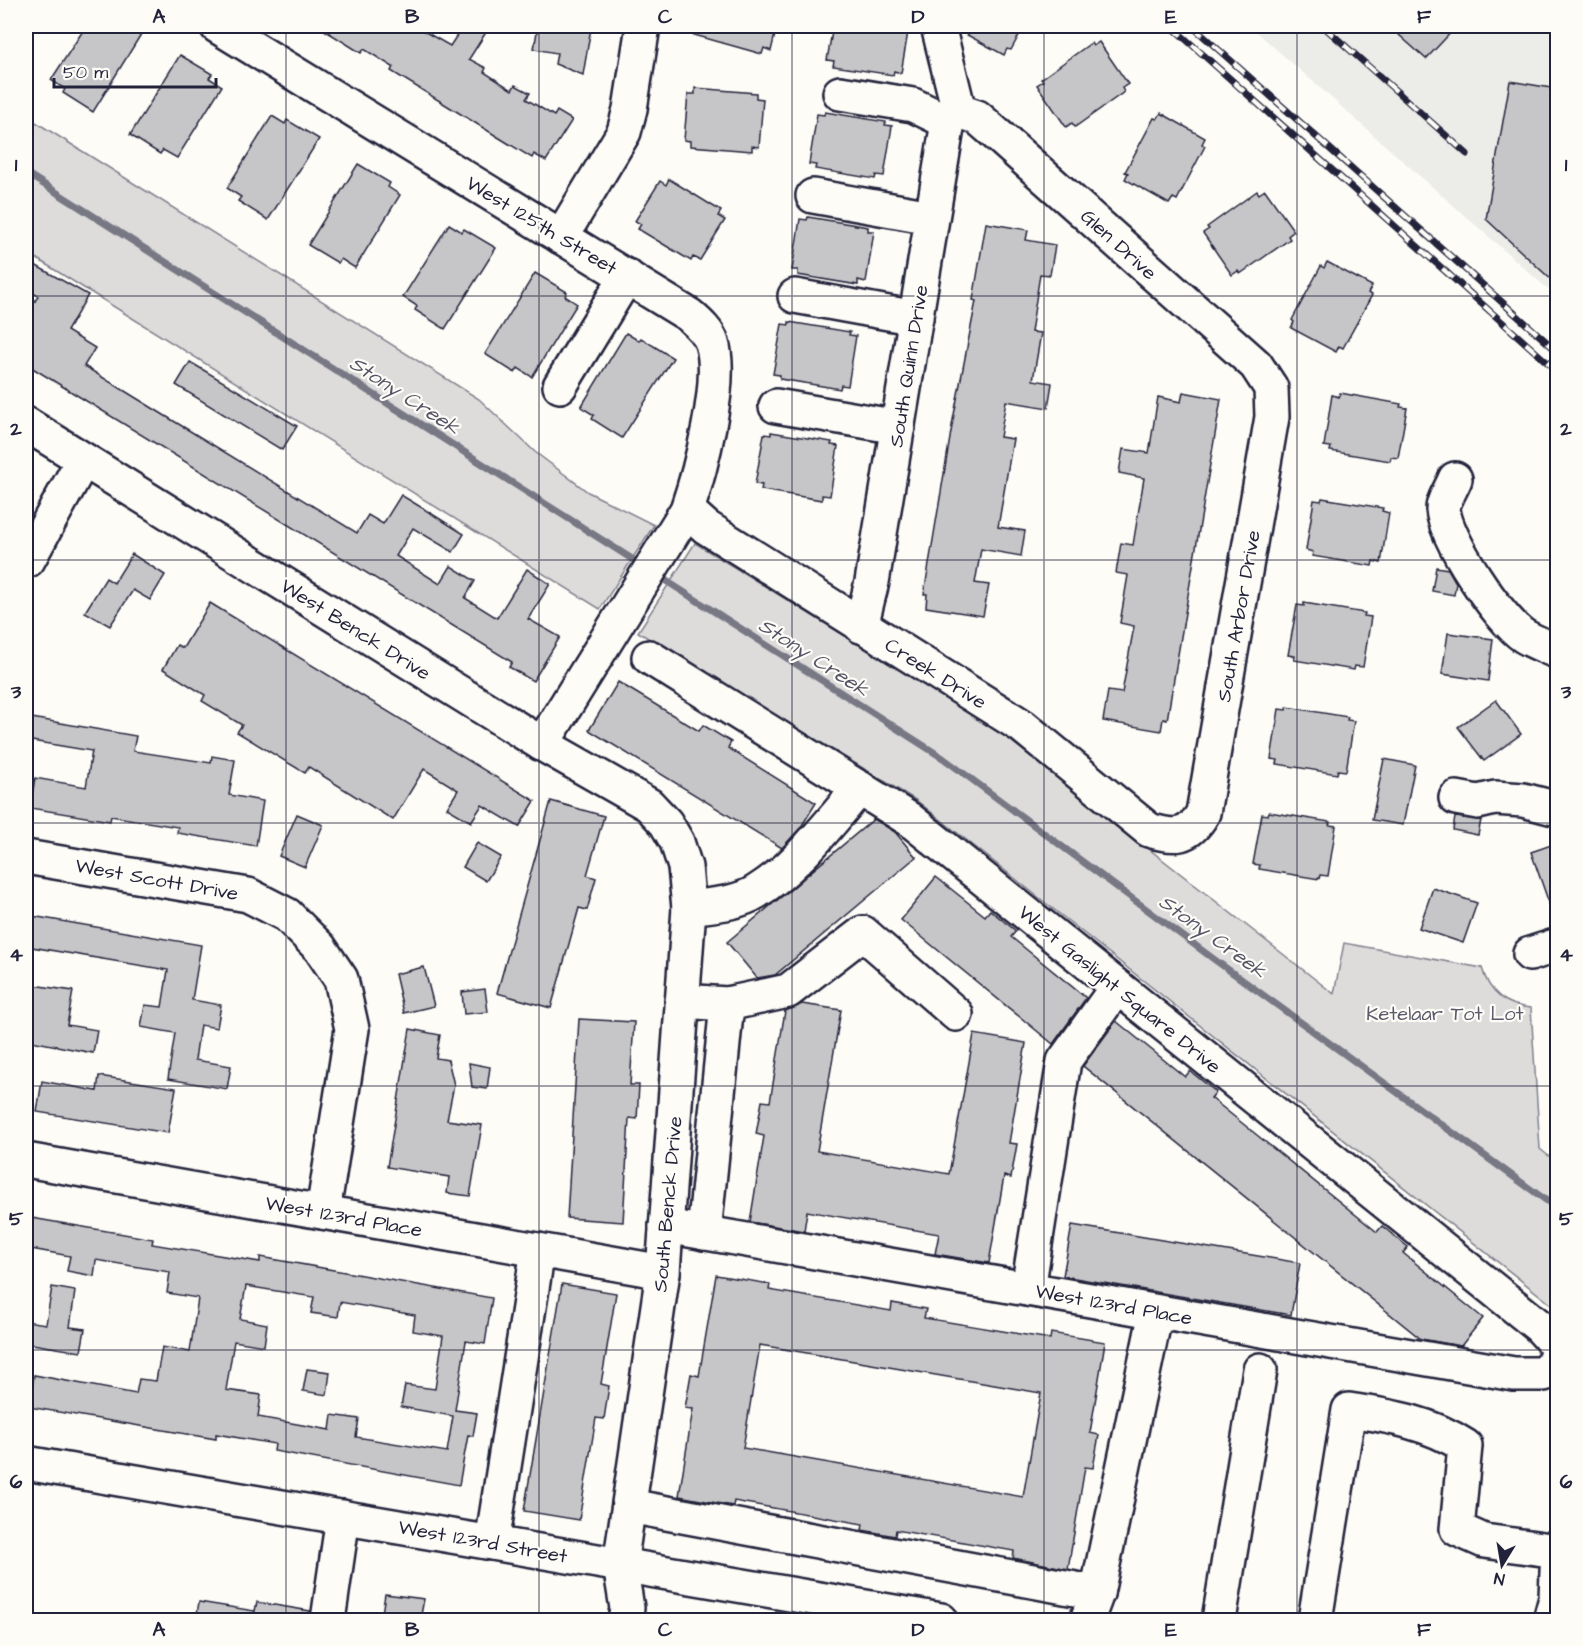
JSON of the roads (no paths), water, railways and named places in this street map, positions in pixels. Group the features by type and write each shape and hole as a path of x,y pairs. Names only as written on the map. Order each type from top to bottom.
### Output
{"street":[{"name":"West 125th Street","path":"217,26 689,315 711,340 716,374 698,479 687,510 542,744"},
{"path":"561,237 624,132 630,109 643,26"},
{"path":"938,26 953,116"},
{"name":"Glen Drive","path":"840,93 913,105 953,116 977,117 1256,365 1266,377 1271,388"},
{"name":"South Quinn Drive","path":"861,626 872,582 931,217 953,116"},
{"path":"813,196 931,217"},
{"path":"560,386 627,276"},
{"path":"795,296 916,318"},
{"name":"South Arbor Drive","path":"1182,834 1195,826 1203,813 1272,417 1271,388"},
{"path":"776,406 898,427"},
{"name":"West Benck Drive","path":"26,424 542,744 649,805 666,823 677,842"},
{"path":"28,560 83,460"},
{"path":"1455,479 1443,508 1452,537 1475,577 1501,615 1523,636 1557,652"},
{"name":"Creek Drive","path":"687,510 706,527 1022,726 1149,830 1166,835 1182,834"},
{"name":"West Gaslight Square Drive","path":"649,657 909,819 1540,1327 1557,1346 1556,1359"},
{"path":"689,908 723,904 755,893 794,862 860,788"},
{"path":"1456,798 1478,802 1496,798 1523,800 1557,809"},
{"name":"South Benck Drive","path":"625,1620 627,1608 620,1565 663,1272 689,908 685,867 677,842"},
{"name":"West Scott Drive","path":"26,856 248,895 287,915 320,948 341,980 351,1029 323,1212"},
{"path":"682,1000 727,1004 788,991 863,933 956,1014"},
{"path":"1028,1289 1064,1061 1117,987"},
{"path":"704,1233 727,1004"},
{"name":"West 123rd Place","path":"26,1160 663,1272"},
{"name":"West 123rd Place","path":"666,1226 1514,1374 1544,1374 1556,1359"},
{"path":"492,1543 538,1250"},
{"path":"629,1506 1092,1607 1156,1312"},
{"path":"1219,1620 1260,1370"},
{"path":"1316,1620 1349,1410 1394,1416 1434,1429 1465,1446 1457,1529 1484,1541 1557,1551"},
{"name":"West 123rd Street","path":"26,1462 941,1620"},
{"path":"328,1620 343,1517"},
{"path":"1550,1620 1556,1598 1557,1546"}],"waterway":[{"name":"Stony Creek","path":"26,173 643,566"},
{"name":"Stony Creek","path":"657,575 943,758 1215,960 1558,1209"}],"railway":[{"path":"1171,26 1558,372"},
{"path":"1192,26 1558,352"},
{"path":"1323,26 1467,154"}],"park label":[{"name":"Ketelaar Tot Lot","path":"1445,1013"}]}
